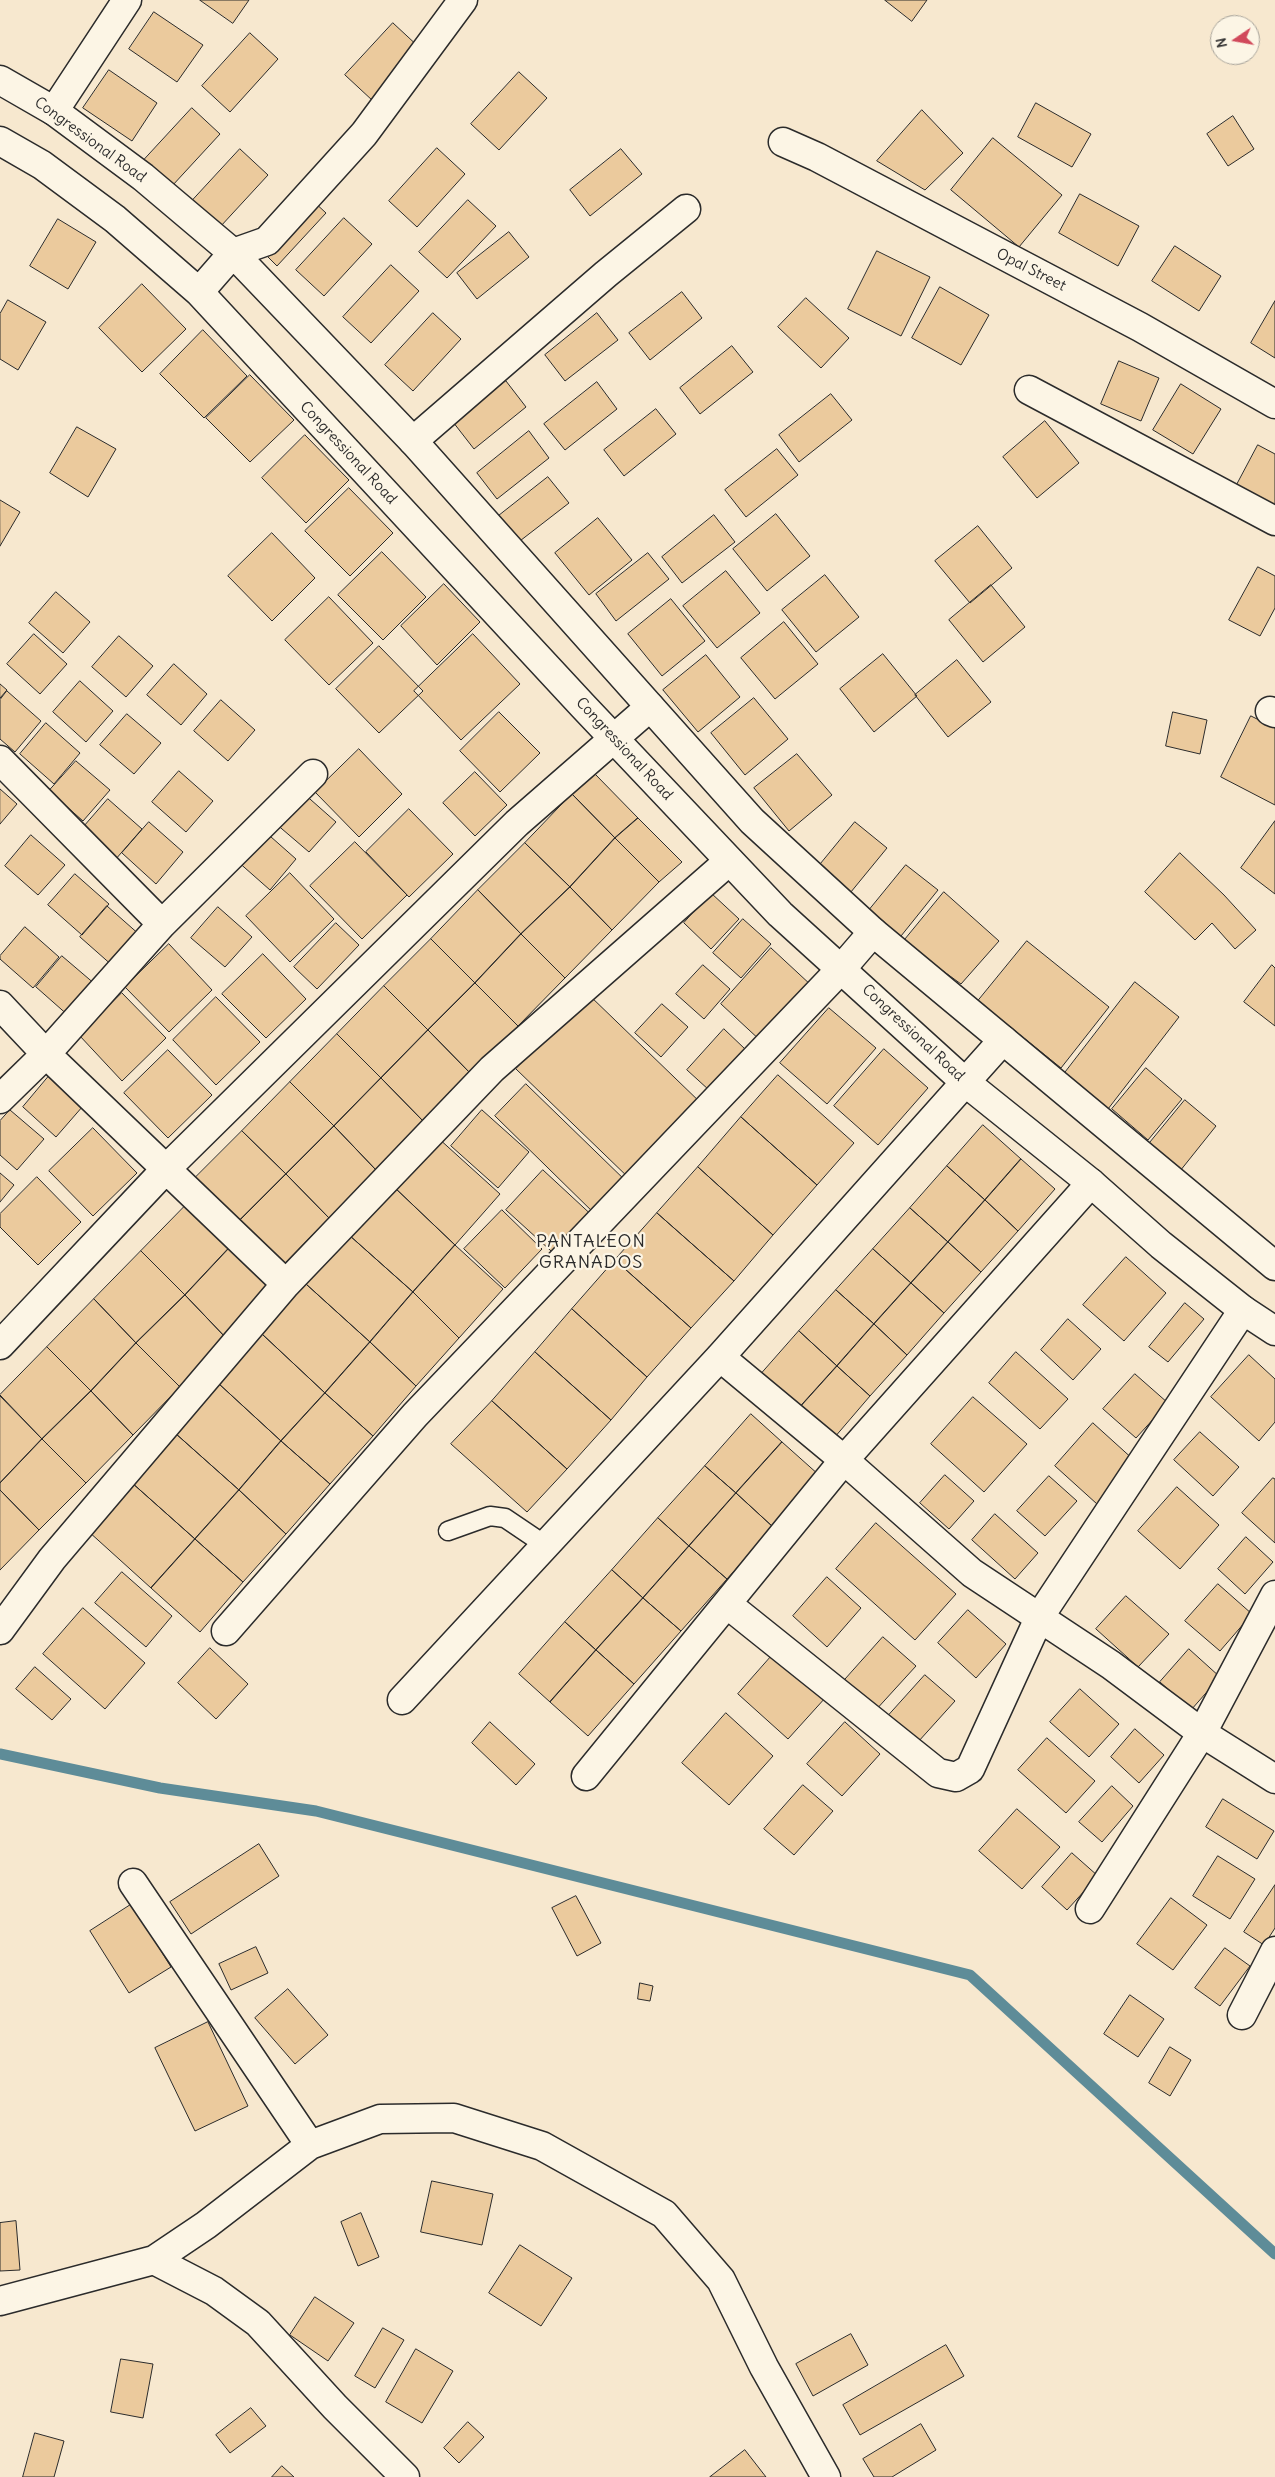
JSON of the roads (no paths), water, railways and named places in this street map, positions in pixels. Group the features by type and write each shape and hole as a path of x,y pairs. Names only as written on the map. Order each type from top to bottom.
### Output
{"street":[{"path":"54,111 127,0"},
{"path":"199,292 233,253 267,241 364,134 463,0"},
{"name":"Congressional Road","path":"0,80 54,111 143,177 233,253 413,441 752,822 873,932 1275,1266"},
{"name":"Congressional Road","path":"0,141 42,165 115,219 199,292 615,740 780,914 842,968 965,1082 1091,1183 1161,1245 1242,1310 1275,1331"},
{"name":"Opal Street","path":"783,142 817,157 1140,327 1275,404"},
{"path":"413,441 606,274 686,209"},
{"path":"1029,390 1275,521"},
{"path":"0,1345 166,1169 517,822 615,740 650,707"},
{"path":"0,760 162,924"},
{"path":"0,1099 46,1054 162,924 312,774"},
{"path":"0,1630 52,1559 286,1284 492,1069 729,861"},
{"path":"226,1631 416,1415 842,968 873,932"},
{"path":"0,1005 46,1054 286,1284"},
{"path":"402,1700 720,1357 1003,1040"},
{"path":"586,1776 844,1460 1091,1183"},
{"path":"728,1604 938,1773 956,1777 970,1769 1040,1616 1242,1310"},
{"path":"720,1357 844,1460 972,1573 1040,1616 1111,1665 1202,1733 1275,1779"},
{"path":"1090,1909 1202,1733 1275,1595"},
{"path":"133,1883 310,2145"},
{"path":"1242,2015 1275,1951"},
{"path":"0,2301 154,2260 206,2225 310,2145 380,2119 454,2118 542,2146 664,2214 721,2280 764,2367 826,2477"},
{"path":"154,2260 214,2291 258,2323 335,2407 405,2477"}],"lane":[{"path":"448,1531 490,1516 505,1518 545,1545"}],"waterway":[{"path":"0,1754 160,1788 316,1811 970,1975 1275,2254"}],"district":[{"name":"PANTALEON GRANADOS","path":"591,1252"}]}
